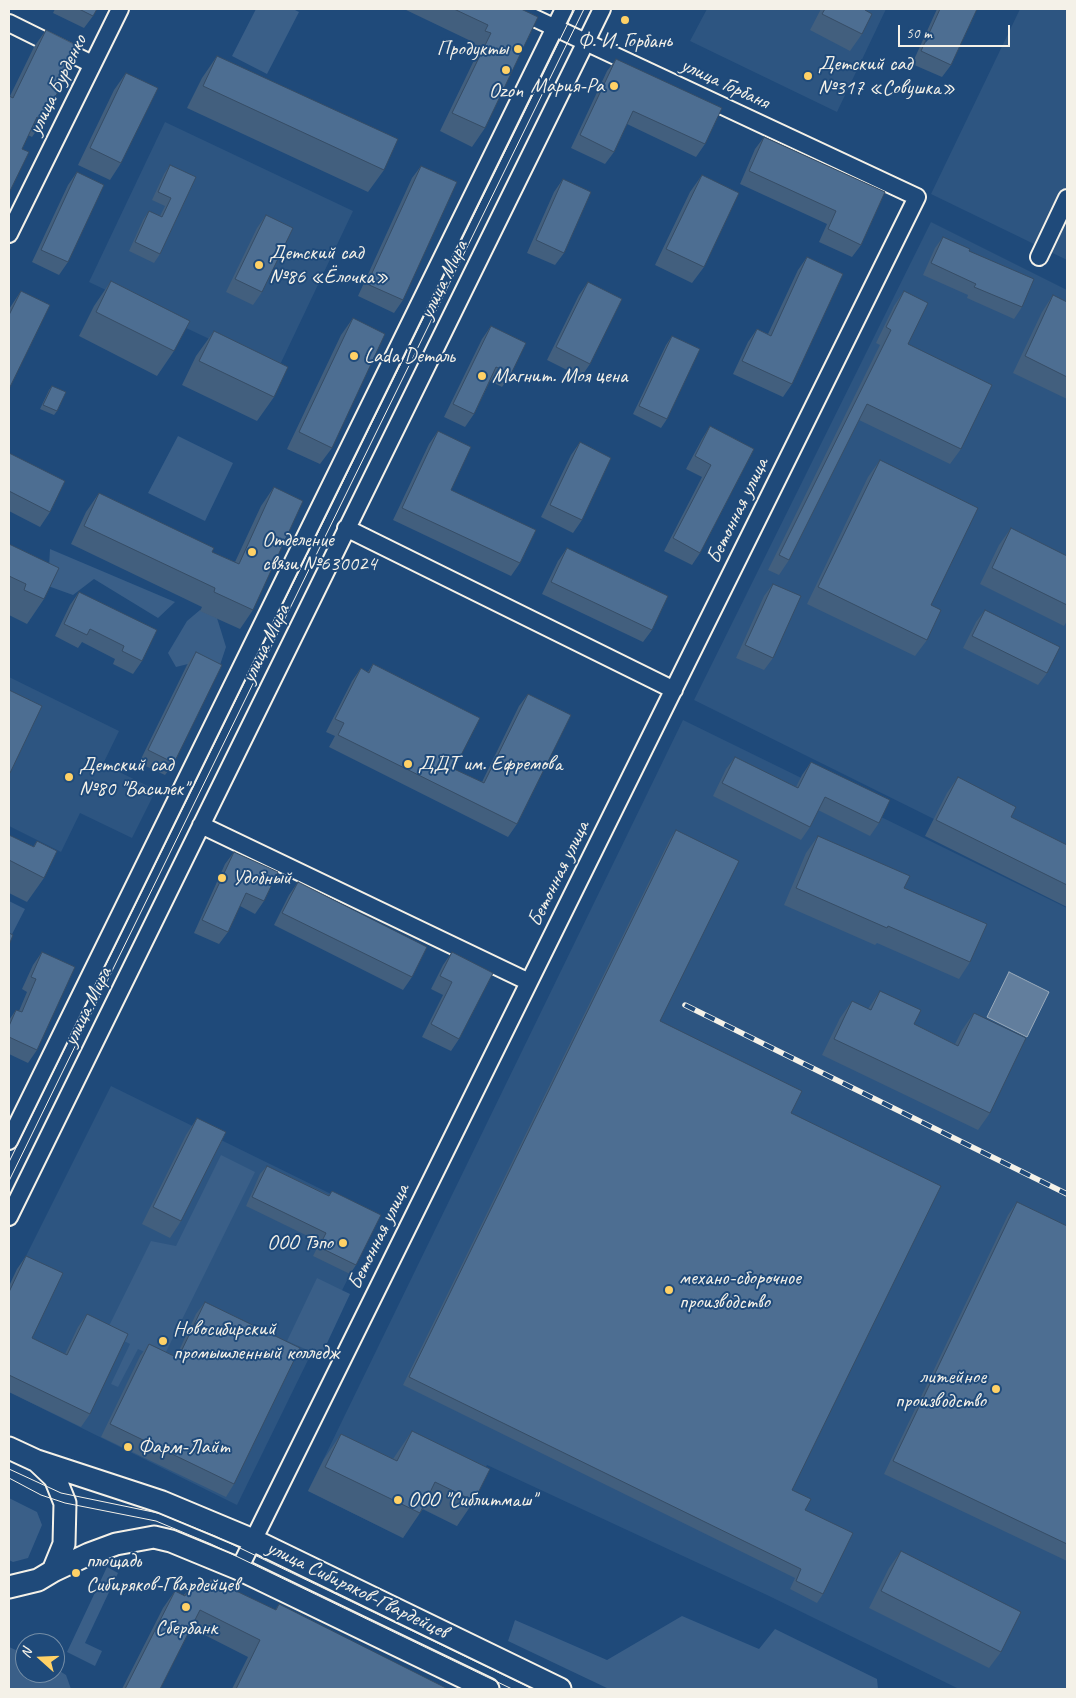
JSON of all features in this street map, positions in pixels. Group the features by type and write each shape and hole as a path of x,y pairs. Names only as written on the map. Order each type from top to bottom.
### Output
{"main road":[{"path":"9,1448 37,1461 55,1478 65,1503 64,1544 53,1571 38,1580 9,1587"},
{"name":"улица Сибиряков-Гвардейцев","path":"37,1461 162,1502 253,1540 560,1689"},
{"name":"улица Сибиряков-Гвардейцев","path":"53,1571 116,1544 154,1537 171,1541 239,1569 488,1689"}],"street":[{"name":"улица Бурденко","path":"9,234 120,9"},
{"name":"улица Горбаня","path":"515,9 917,197"},
{"name":"улица Мира","path":"9,1141 564,9"},
{"name":"улица Мира","path":"9,1217 602,9"},
{"path":"9,23 92,64"},
{"name":"Бетонная улица","path":"239,1569 917,197"},
{"path":"1039,257 1067,198"},
{"path":"346,528 674,690"},
{"path":"201,825 529,982"}],"shaded area":[{"path":"256,9 293,9 299,12 267,74 232,56"},
{"name":"Детский сад №317 «Совушка»","path":"707,9 886,9 837,112 690,41"},
{"path":"1020,9 1067,9 1067,260 931,194"},
{"path":"165,122 353,211 277,371 89,282"},
{"path":"931,222 1067,290 1067,885 694,700"},
{"path":"178,436 233,463 205,521 148,493"},
{"path":"50,549 175,602 158,618 94,579 73,595 48,586"},
{"path":"200,610 217,618 226,647 216,677 188,664 176,667 168,653 187,621"},
{"name":"Детский сад №80 \"Василек\"","path":"9,677 119,731 103,764 156,790 132,838 80,813 61,852 9,826"},
{"name":"ООО \"Сиблитмаш\"","path":"683,720 1067,908 1067,1689 959,1689 767,1595 487,1465 457,1526 418,1507 403,1538 308,1491"},
{"path":"9,901 25,909 9,940"},
{"path":"1009,972 1049,992 1027,1037 987,1017"},
{"name":"Новосибирский промышленный колледж","path":"111,1086 378,1217 237,1505 9,1392 9,1290"},
{"path":"221,1155 255,1172 162,1360 138,1349 118,1387 111,1384 130,1344 106,1332 151,1241 176,1246"},
{"path":"317,1278 350,1294 321,1356 287,1341"},
{"path":"9,1498 37,1512 42,1525 28,1558 13,1562 9,1560"},
{"path":"107,1567 118,1573 85,1643 102,1651 95,1666 67,1652"},
{"path":"682,1616 759,1649 775,1629 877,1679 878,1689 609,1689 508,1641 515,1620 607,1660"},
{"path":"9,1647 15,1650 15,1683 65,1683 65,1674 71,1689 9,1689"}],"building":[{"path":"79,9 97,9 93,16"},
{"path":"454,9 521,9 538,17 485,128 452,113 491,33 485,31 488,25"},
{"path":"825,9 866,9 872,14 862,34 822,14"},
{"path":"940,9 977,9 951,65 921,51"},
{"path":"46,30 80,47 44,120 37,117 22,149 29,152 9,193 9,96 13,98"},
{"path":"217,56 398,139 384,170 203,86"},
{"path":"616,59 722,108 705,144 633,111 614,152 580,135"},
{"path":"126,73 158,88 121,163 90,148"},
{"path":"764,137 885,192 861,245 828,229 836,211 749,171"},
{"path":"170,165 196,177 160,254 135,242 149,211 162,217 171,198 158,192"},
{"path":"421,166 457,182 403,300 367,284"},
{"path":"77,172 104,185 68,262 41,250"},
{"path":"702,175 739,193 704,267 666,249"},
{"path":"563,179 591,192 564,253 536,240"},
{"path":"266,215 293,228 262,292 235,279"},
{"path":"943,237 970,249 969,251 1034,279 1022,307 974,287 976,284 931,263"},
{"path":"807,257 843,274 792,384 742,361 757,329 771,336"},
{"path":"111,281 190,321 174,351 96,312"},
{"path":"588,282 622,299 590,364 556,347"},
{"path":"21,291 50,305 9,389 9,315"},
{"path":"904,291 928,303 908,344 992,385 961,449 867,404 789,560 779,555 891,330 886,327"},
{"path":"1053,295 1067,302 1067,377 1025,356"},
{"path":"353,318 385,334 332,448 299,432"},
{"path":"491,326 526,343 511,374 496,367 474,414 453,404"},
{"path":"214,331 288,367 274,397 199,361"},
{"path":"672,336 700,349 667,419 639,406"},
{"path":"52,386 66,392 57,411 43,405"},
{"path":"710,426 754,449 700,553 673,538 711,465 695,456"},
{"path":"438,431 471,447 451,490 536,530 520,563 402,508"},
{"path":"580,442 611,458 582,520 550,505"},
{"path":"9,453 65,481 50,512 9,491"},
{"path":"880,460 978,508 931,605 941,610 927,640 818,587"},
{"path":"274,487 303,501 253,610 214,592 215,588 84,526 99,493 214,548 212,552 239,564"},
{"path":"1011,528 1067,556 1067,605 992,568"},
{"path":"9,544 59,568 44,599 24,590 26,584 9,576"},
{"path":"567,548 668,596 652,630 551,582"},
{"path":"773,584 801,596 773,658 745,645"},
{"path":"79,592 157,630 142,661 122,651 124,646 90,629 87,635 64,624"},
{"path":"985,610 1060,647 1047,673 972,636"},
{"path":"196,652 222,665 174,763 148,750"},
{"name":"ДДТ им. Ефремова","path":"373,664 480,718 454,769 484,783 528,694 571,715 517,824 338,735 344,723 335,719 361,668 369,673"},
{"path":"9,690 42,706 10,773 9,773"},
{"path":"735,757 798,788 811,762 890,800 879,823 825,797 810,827 722,783"},
{"path":"958,777 1016,807 1011,817 1067,845 1067,885 936,820"},
{"name":"механо-сборочное производство","path":"676,830 739,861 660,1021 802,1091 791,1113 941,1186 792,1490 811,1499 805,1510 853,1533 823,1594 796,1581 801,1569 409,1377"},
{"path":"9,835 34,847 37,841 57,851 44,878 9,860"},
{"path":"818,836 910,876 904,888 987,924 970,962 796,888"},
{"path":"234,852 278,872 264,901 246,893 228,932 202,920"},
{"path":"298,882 427,947 412,977 282,913"},
{"path":"9,933 13,935 9,945"},
{"path":"42,952 75,967 37,1050 9,1037 9,1026 16,1010 22,1012 36,979 31,977"},
{"path":"452,952 493,973 459,1039 431,1024 452,982 440,976"},
{"path":"880,991 921,1010 914,1024 958,1046 974,1013 1026,1038 990,1113 834,1039 852,1001 871,1010"},
{"path":"197,1118 226,1132 181,1221 153,1207"},
{"path":"267,1166 329,1196 332,1191 381,1215 356,1265 319,1247 326,1233 252,1197"},
{"name":"литейное производство","path":"1017,1202 1067,1226 1067,1544 893,1461"},
{"path":"26,1256 63,1273 32,1338 67,1355 87,1314 128,1334 90,1414 9,1375 9,1292"},
{"path":"205,1302 300,1348 234,1484 110,1424 149,1344 178,1358"},
{"path":"412,1431 490,1469 474,1501 435,1482 420,1513 325,1467 341,1434 397,1461"},
{"path":"901,1551 1021,1612 1001,1652 881,1591"},
{"path":"211,1579 276,1610 279,1604 448,1689 236,1689 260,1640 200,1610 160,1689 125,1689 175,1591 185,1596 188,1590 198,1586 205,1590"}],"tram line":[{"path":"9,1162 575,9"},
{"path":"9,1181 584,9"},
{"path":"9,1469 61,1493 158,1513 215,1536 533,1689"},
{"path":"9,1478 41,1495 65,1503 156,1521 211,1544 512,1689"}],"railway":[{"path":"685,1005 1067,1194"}],"place":[{"name":"Ф. И. Горбань","path":"625,20"},
{"name":"Продукты","path":"518,49"},
{"name":"Ozon","path":"506,70"},
{"name":"Детский сад №317 «Совушка»","path":"808,76"},
{"name":"Мария-Ра","path":"614,86"},
{"name":"Детский сад №86 «Ёлочка»","path":"259,265"},
{"name":"Lada Dеталь","path":"354,356"},
{"name":"Магнит. Моя цена","path":"482,376"},
{"name":"Отделение связи №630024","path":"252,552"},
{"name":"ДДТ им. Ефремова","path":"408,764"},
{"name":"Детский сад №80 \"Василек\"","path":"69,777"},
{"name":"Удобный","path":"222,878"},
{"name":"ООО Тэпо","path":"343,1243"},
{"name":"механо-сборочное производство","path":"669,1290"},
{"name":"Новосибирский промышленный колледж","path":"163,1341"},
{"name":"литейное производство","path":"996,1389"},
{"name":"Фарм-Лайт","path":"128,1447"},
{"name":"ООО \"Сиблитмаш\"","path":"398,1500"},
{"name":"площадь Сибиряков-Гвардейцев","path":"76,1573"},
{"name":"Сбербанк","path":"186,1607"}]}
